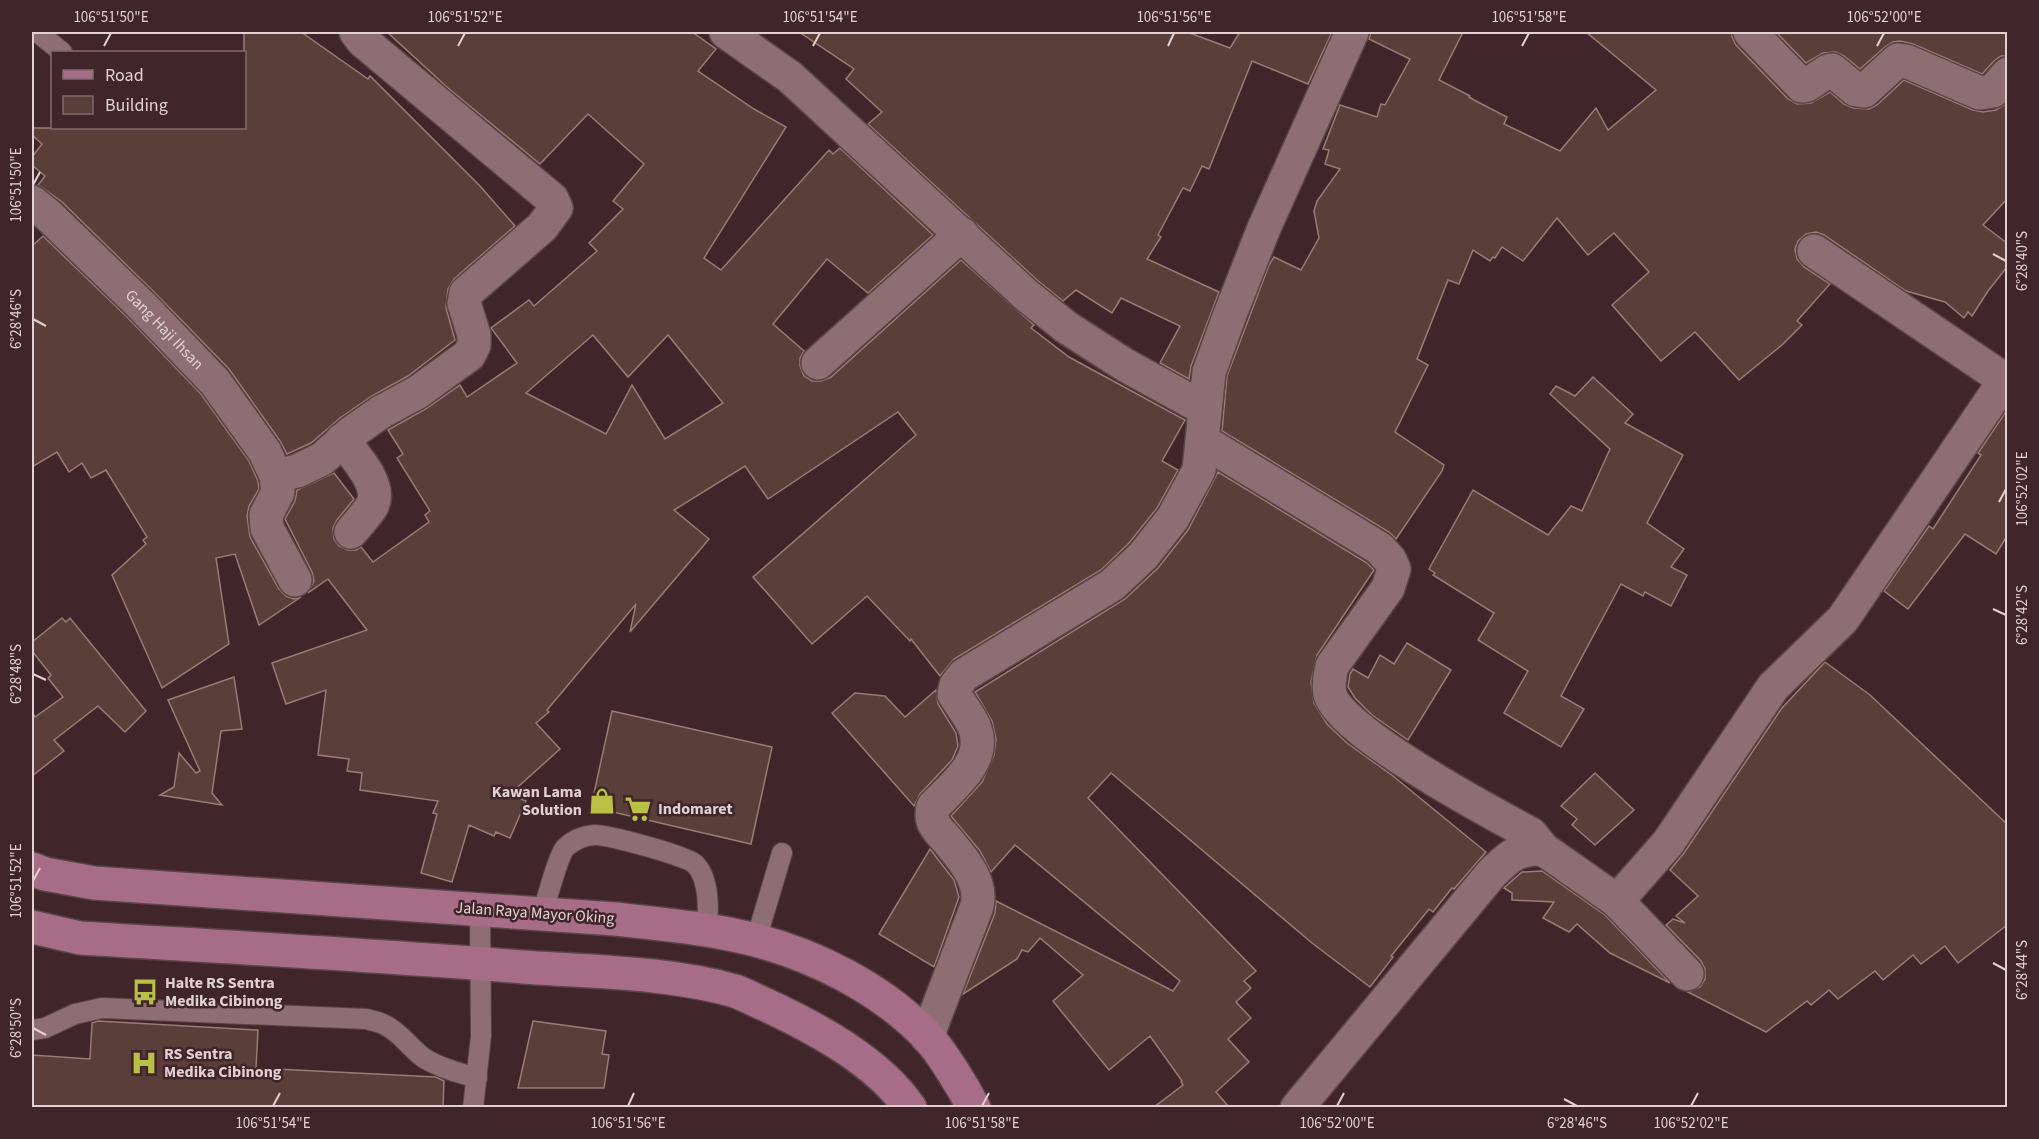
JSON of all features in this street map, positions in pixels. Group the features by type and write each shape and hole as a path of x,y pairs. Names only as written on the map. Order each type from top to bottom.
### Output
{"main road":[{"name":"Jalan Raya Mayor Oking","path":"32,869 45,874 94,883 615,919 756,940 786,950 866,987 894,1007 927,1037 974,1107"},
{"path":"32,927 80,938 479,963 642,976 699,983 736,992 788,1015 852,1052 883,1078 907,1106"}],"street":[{"path":"295,580 267,528 266,515 278,492 276,476 297,471 322,459 342,440 381,412 418,392 469,355 474,345 474,335 464,303 466,293 542,227 556,208 552,199 356,32"},
{"path":"726,32 790,77 1025,294 1065,327 1125,365 1205,409"},
{"path":"927,1037 978,906 980,895 973,877 935,826 931,814 933,807 977,756 978,740 973,724 954,694 956,685 974,668 1112,585 1143,556 1173,518 1200,470 1209,372 1229,317 1264,228 1352,32"},
{"path":"1750,32 1802,86 1832,70 1857,90 1864,92 1898,60 1906,61 1980,93 1993,91 2007,74"},
{"name":"Gang Haji Ihsan","path":"32,202 141,304 215,382 265,452 276,476"},
{"path":"818,363 962,234"},
{"path":"1617,901 1668,843 1773,687 1843,620 2005,380 1814,250"},
{"path":"342,440 362,463 373,485 373,504 351,532"},
{"path":"1203,441 1379,548 1390,560 1394,569 1388,588 1332,666 1329,682 1330,694 1341,713 1382,747 1531,834 1543,849 1617,901 1687,974"},
{"path":"1297,1107 1492,873 1510,856 1525,849 1543,849"}],"lane":[{"path":"37,32 61,51"},
{"path":"542,913 563,849 578,838 596,835 679,855 696,865 703,874 706,890 706,931"},
{"path":"756,940 782,853"},
{"path":"473,1107 481,1036 480,909"},
{"path":"32,1030 45,1028 75,1014 102,1008 367,1019 384,1024 395,1031 408,1046 425,1058 444,1068 477,1078"}],"building":[{"path":"244,32 301,32 368,79 370,76 480,186 515,226 454,279 448,289 446,308 455,340 408,376 372,396 340,418 311,443 287,454 229,369 61,201 38,185 45,176 32,165 32,157 42,144 32,135 32,128 246,129 246,51 244,51"},
{"path":"387,32 692,32 716,49 698,71 754,109 786,127 704,258 721,270 829,150 833,154 840,148 933,235 868,293 827,259 773,324 804,351 800,358 800,366 804,376 812,381 821,381 831,377 961,260 1034,325 1031,328 1069,357 1185,420 1162,461 1178,470 1157,508 1129,543 1101,570 954,659 940,676 911,639 910,641 867,596 812,644 753,577 916,435 898,412 768,499 745,466 674,510 709,539 630,632 636,604 547,710 549,712 536,723 560,749 510,794 526,801 510,838 496,832 494,836 469,825 452,882 421,873 437,814 433,813 438,801 360,790 362,773 347,771 349,759 318,755 326,690 286,704 272,663 367,630 328,579 308,593 314,581 312,572 285,519 295,501 297,490 334,473 354,499 333,528 334,539 339,546 348,550 361,547 373,562 429,522 425,515 430,511 397,458 403,454 388,430 427,408 460,385 467,397 517,363 491,328 529,300 534,306 597,251 589,243 623,209 613,201 644,164 588,114 540,164 448,88","holes":["593,335 628,377 668,335 723,403 665,439 632,385 606,434 526,393"]},
{"path":"799,32 1187,32 1230,48 1240,32 1332,32 1308,84 1252,61 1209,169 1202,166 1190,191 1183,188 1158,235 1161,237 1147,259 1219,292 1191,366 1189,379 1160,363 1180,326 1121,298 1112,313 1076,290 1063,301 1037,280 868,124 882,112 846,79 854,69"},
{"path":"1371,32 1463,32 1439,80 1507,117 1504,124 1560,151 1596,108 1608,130 1656,90 1586,32 1732,32 1736,45 1788,99 1797,104 1811,103 1830,92 1844,104 1853,108 1869,109 1877,105 1904,80 1973,110 1983,112 1996,110 2007,103 2007,199 1983,225 2007,243 2007,267 1972,316 1968,312 1964,318 1945,302 1906,291 1824,235 1816,232 1806,234 1798,241 1795,249 1797,259 1804,267 1830,284 1797,321 1802,325 1782,345 1739,380 1695,332 1661,361 1612,305 1649,272 1614,233 1588,255 1557,218 1523,261 1502,247 1495,258 1493,257 1490,261 1473,250 1459,284 1448,280 1417,359 1428,365 1395,432 1444,465 1396,539 1389,532 1222,431 1227,376 1269,265 1274,257 1301,270 1319,238 1314,211 1317,201 1340,169 1325,164 1329,150 1323,149 1340,105 1377,117 1381,104 1385,105 1410,59 1369,39"},
{"path":"1776,32 2007,32 2007,56 2001,56 1994,61 1982,74 1913,44 1900,41 1886,46 1860,69 1836,52 1823,53 1806,63"},
{"path":"43,236 128,318 201,394 249,461 259,489 249,506 247,516 250,537 279,589 286,596 294,599 301,597 259,625 235,554 216,558 229,644 162,688 112,575 146,544 143,540 147,537 106,470 91,478 82,463 69,472 57,452 32,467 32,246"},
{"path":"1593,377 1633,414 1625,423 1683,455 1647,523 1684,549 1671,567 1687,575 1671,606 1645,592 1643,596 1621,584 1561,696 1584,709 1561,747 1504,713 1528,671 1478,640 1494,613 1433,575 1435,573 1429,569 1473,490 1548,535 1571,506 1582,511 1610,449 1550,394 1556,386 1575,396"},
{"path":"2007,410 2007,536 1996,554 1965,534 1908,609 1884,591 1929,526 1933,529 1981,455 1978,453"},
{"path":"1218,472 1367,563 1374,570 1317,655 1311,682 1314,703 1327,724 1347,743 1393,776 1486,852 1433,912 1429,909 1391,956 1393,957 1370,987 1312,943 1111,773 1088,798 1256,971 1244,981 1251,988 1236,1002 1251,1018 1228,1039 1249,1062 1216,1092 1229,1107 1154,1107 1183,1085 1182,1081 1150,1036 1109,1070 1053,1001 1083,975 1040,938 1028,952 1022,950 1017,959 963,994 995,913 996,901 1173,991 1180,981 1015,845 991,872 980,851 951,816 982,782 994,755 996,739 992,721 975,692 1125,599 1158,568 1188,530"},
{"path":"62,618 66,622 70,618 146,711 125,732 98,706 54,740 64,751 32,776 32,712 35,717 63,697 48,678 51,675 32,651 32,642"},
{"path":"1407,643 1451,670 1408,740 1372,715 1355,698 1348,687 1353,669 1368,678 1380,655 1394,664"},
{"path":"1825,662 1870,695 2007,824 2007,925 1958,963 1945,946 1921,964 1913,955 1883,980 1875,971 1838,999 1829,990 1811,1005 1807,1001 1766,1032 1688,992 1700,987 1705,979 1705,969 1701,961 1666,925 1673,919 1685,923 1676,916 1698,896 1670,870 1684,853 1782,708"},
{"path":"234,677 242,729 221,731 212,793 222,805 160,795 174,787 179,753 196,773 200,771 168,700"},
{"path":"936,690 938,704 956,733 958,746 952,760 920,794 914,806 832,713 855,693 885,696 905,717"},
{"path":"612,711 772,747 751,844 591,807"},
{"path":"1595,773 1634,810 1595,845 1572,825 1577,819 1561,806"},
{"path":"930,849 954,880 959,897 934,967 879,934"},
{"path":"1542,871 1605,915 1670,983 1610,953 1577,924 1569,932 1543,918 1554,902 1512,900 1512,893 1504,888 1506,886 1522,872"},
{"name":"RS Sentra Medika Cibinong","path":"98,1021 258,1030 256,1068 436,1077 444,1081 443,1107 32,1107 32,1055 90,1059 92,1023"},
{"path":"533,1021 606,1031 602,1054 609,1055 604,1088 518,1088"}],"place":[{"name":"Kawan Lama Solution","path":"602,801"},
{"name":"Indomaret","path":"638,809"},
{"name":"Halte RS Sentra Medika Cibinong","path":"145,992"},
{"name":"RS Sentra Medika Cibinong","path":"144,1063"}]}
